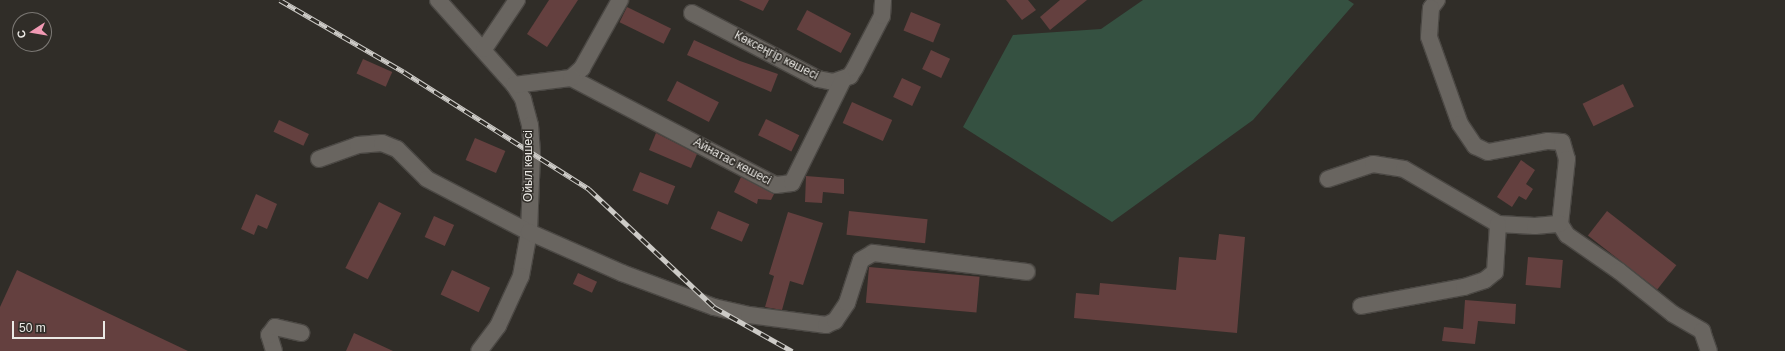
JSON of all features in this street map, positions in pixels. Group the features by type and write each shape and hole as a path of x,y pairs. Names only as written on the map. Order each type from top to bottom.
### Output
{"street":[{"name":"Ойыл көшесі","path":"438,0 514,85 523,99 530,125 532,154 529,232 521,276 485,350"},
{"path":"484,50 517,0"},
{"path":"514,85 571,78 582,68 620,0"},
{"path":"843,80 855,68 882,16 883,0"},
{"path":"1437,0 1431,8 1429,37 1460,124 1476,146 1488,152 1548,141 1562,142 1567,159 1560,224 1567,235 1619,271 1672,314 1702,331 1709,351"},
{"name":"Көксеңгір көшесі","path":"692,13 818,79 833,82 843,80"},
{"name":"Айнатас көшесі","path":"571,78 776,185 792,183 843,80"},
{"path":"319,159 358,145 382,143 397,149 427,178 529,232 622,273 714,307 749,315 826,325 842,315 861,260 873,253 1027,272"},
{"path":"1328,179 1373,164 1404,169 1498,224 1535,226 1560,224"},
{"path":"1361,306 1464,287 1486,280 1495,272 1498,224"},
{"path":"274,351 269,335 275,327 301,332"}],"green space":[{"path":"1143,0 1348,0 1354,4 1253,120 1112,222 963,127 1013,35 1101,29"}],"building":[{"path":"549,0 578,0 547,47 527,34"},
{"path":"739,0 769,0 763,11"},
{"path":"1006,0 1028,0 1036,10 1022,20"},
{"path":"1060,0 1087,0 1050,30 1040,17"},
{"path":"627,7 671,28 664,44 620,22"},
{"path":"807,10 851,33 841,53 797,29"},
{"path":"911,12 941,24 933,43 904,31"},
{"path":"694,40 740,61 778,74 771,92 687,55"},
{"path":"931,50 950,59 941,78 922,69"},
{"path":"363,59 392,72 386,87 356,74"},
{"path":"902,78 921,87 912,106 893,97"},
{"path":"677,81 719,102 709,122 667,101"},
{"path":"1623,84 1634,106 1594,126 1583,104"},
{"path":"852,102 892,120 883,141 843,123"},
{"path":"766,119 799,135 791,151 758,135"},
{"path":"279,120 309,134 303,146 274,132"},
{"path":"656,133 697,154 691,168 649,150"},
{"path":"475,138 505,151 496,173 466,160"},
{"path":"1521,160 1535,170 1526,184 1533,189 1526,200 1519,196 1512,207 1497,197"},
{"path":"640,172 675,186 668,205 633,191"},
{"path":"806,176 844,179 844,194 823,192 822,203 805,202"},
{"path":"741,177 774,194 771,200 758,199 757,204 734,192"},
{"path":"256,194 277,204 267,229 258,225 254,235 241,229"},
{"path":"379,202 401,213 368,279 345,268"},
{"path":"718,211 749,224 742,242 711,228"},
{"path":"849,211 928,219 925,243 846,235"},
{"path":"1607,211 1676,265 1657,290 1588,235"},
{"path":"788,212 823,223 803,285 790,281 782,310 765,307 774,276 769,274"},
{"path":"434,216 454,225 445,246 425,237"},
{"path":"1219,234 1245,237 1237,333 1074,318 1076,293 1099,295 1100,283 1176,290 1179,257 1216,260"},
{"path":"1528,257 1563,260 1560,288 1526,285"},
{"path":"869,267 980,277 976,313 866,303"},
{"path":"17,270 188,351 0,351 0,307"},
{"path":"452,270 490,288 479,312 441,294"},
{"path":"578,273 597,282 592,293 573,284"},
{"path":"1465,300 1516,304 1515,324 1478,321 1475,344 1442,341 1444,327 1463,329"},
{"path":"354,333 393,351 346,351"}],"railway":[{"path":"280,0 404,72 589,189 714,307 792,351"}]}
